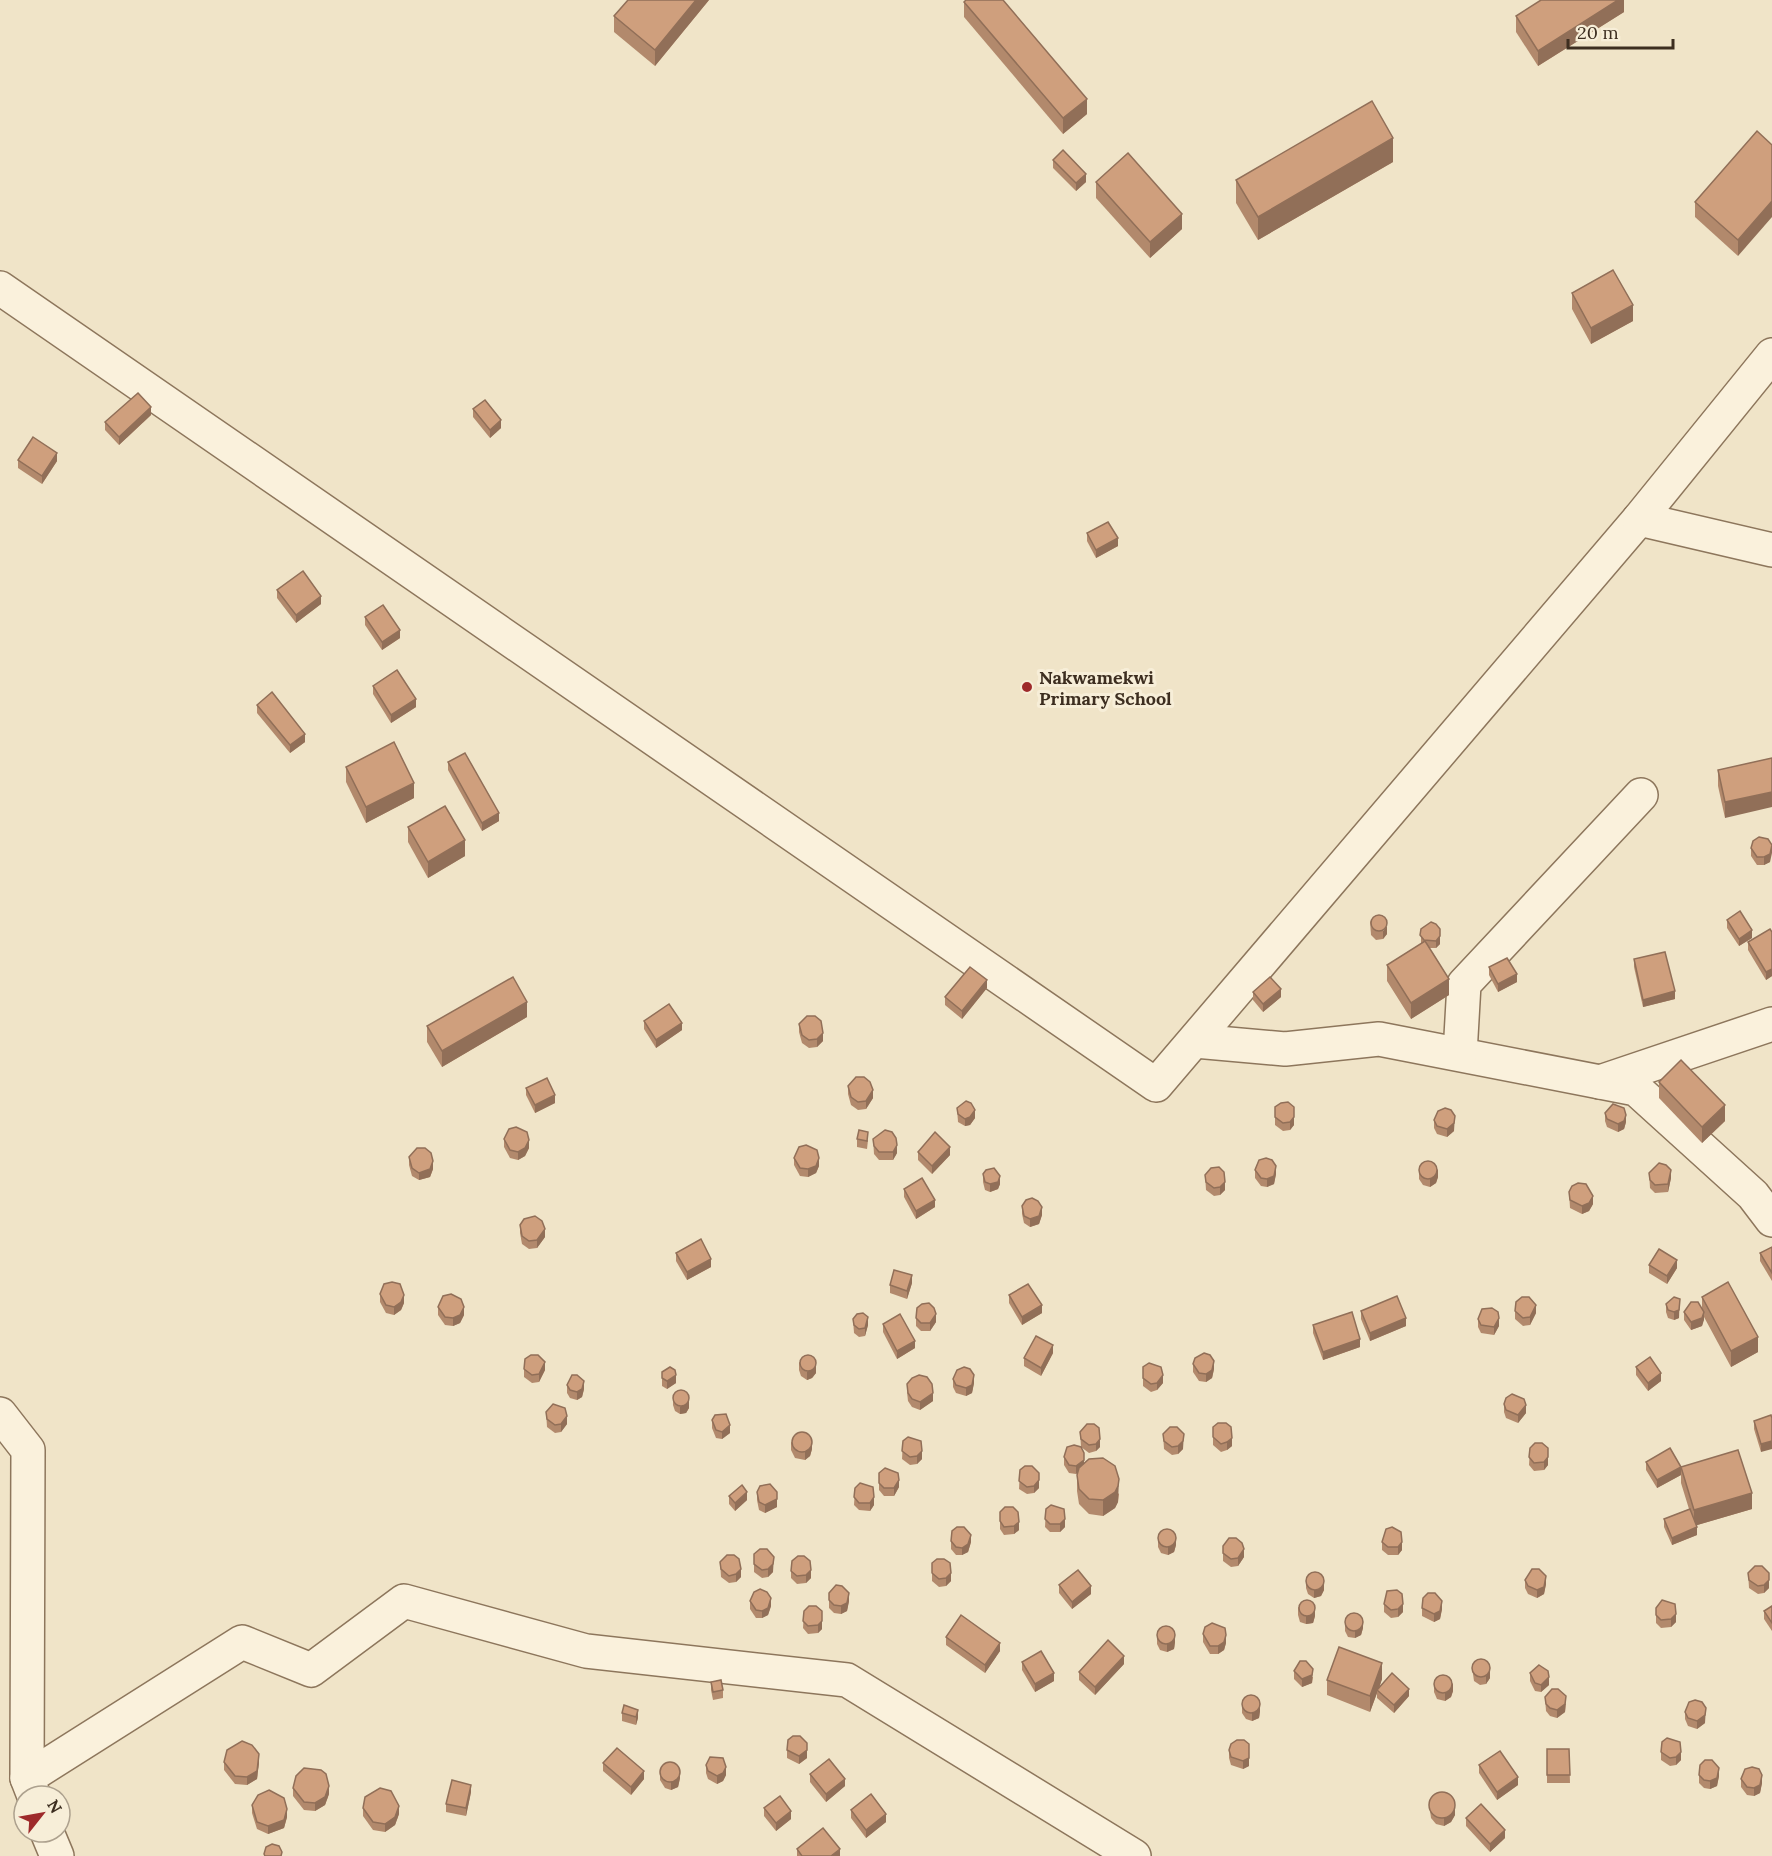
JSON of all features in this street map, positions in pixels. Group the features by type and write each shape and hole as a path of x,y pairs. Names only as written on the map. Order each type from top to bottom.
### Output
{"street":[{"path":"0,288 1156,1085 1639,519 1772,356"},
{"path":"1639,519 1772,550"},
{"path":"1460,1054 1464,984 1641,795"},
{"path":"1600,1082 1772,1024"},
{"path":"1195,1041 1285,1049 1379,1039 1636,1089 1766,1202"},
{"path":"0,1414 28,1450 31,1784"},
{"path":"35,1784 242,1642 311,1670 405,1601 586,1651 847,1680 1134,1856"}],"building":[{"path":"628,0 696,0 655,50 614,16"},
{"path":"966,0 1003,0 1087,99 1063,118 964,2"},
{"path":"1541,0 1618,0 1538,51 1516,16"},
{"path":"1372,101 1393,138 1258,217 1236,180"},
{"path":"1757,131 1772,145 1772,201 1738,240 1695,202"},
{"path":"1063,150 1086,174 1076,183 1053,160"},
{"path":"1128,153 1182,214 1150,242 1096,182"},
{"path":"1613,270 1633,305 1591,328 1572,293"},
{"path":"138,393 151,407 119,437 105,422"},
{"path":"485,400 501,420 490,430 473,409"},
{"path":"33,437 57,453 42,476 18,460"},
{"path":"1108,522 1118,538 1096,550 1087,533"},
{"path":"303,571 321,596 296,615 277,590"},
{"path":"383,605 400,630 382,642 365,617"},
{"path":"397,670 416,699 391,715 373,686"},
{"path":"272,692 305,734 290,745 257,705"},
{"path":"394,742 414,783 366,807 346,767"},
{"path":"465,753 499,813 482,823 448,762"},
{"path":"1772,758 1772,792 1725,802 1718,770"},
{"path":"445,806 465,840 428,862 408,827"},
{"path":"1759,837 1768,839 1772,845 1770,854 1764,857 1757,857 1751,848 1753,841"},
{"path":"1740,911 1752,930 1739,939 1727,920"},
{"path":"1376,915 1382,915 1387,923 1385,929 1376,931 1371,926 1371,920"},
{"path":"1431,922 1440,929 1440,936 1436,941 1424,940 1420,935 1421,929"},
{"path":"1770,929 1772,932 1772,969 1766,972 1748,942"},
{"path":"1425,941 1449,979 1411,1003 1387,965"},
{"path":"1665,952 1675,991 1643,1000 1634,959"},
{"path":"1507,958 1517,974 1498,984 1489,967"},
{"path":"970,967 987,980 962,1011 945,997"},
{"path":"513,977 527,1002 442,1051 427,1026"},
{"path":"1270,977 1281,989 1263,1004 1253,992"},
{"path":"669,1004 682,1023 656,1040 644,1021"},
{"path":"807,1016 815,1016 821,1021 823,1033 817,1039 809,1040 802,1035 799,1024"},
{"path":"1681,1060 1725,1105 1702,1127 1659,1082"},
{"path":"856,1077 864,1077 870,1082 873,1090 866,1101 858,1102 851,1097 848,1086"},
{"path":"547,1078 555,1095 535,1105 526,1088"},
{"path":"966,1101 971,1103 975,1110 970,1117 965,1119 958,1114 957,1108"},
{"path":"1288,1102 1294,1107 1294,1117 1290,1122 1283,1123 1275,1117 1275,1107"},
{"path":"1613,1104 1624,1108 1626,1115 1624,1121 1618,1124 1607,1119 1605,1113"},
{"path":"1445,1108 1451,1110 1455,1116 1454,1123 1447,1129 1437,1126 1434,1120 1438,1111"},
{"path":"516,1127 527,1132 529,1140 525,1148 518,1152 510,1150 504,1139 509,1129"},
{"path":"859,1130 868,1132 867,1141 857,1139"},
{"path":"885,1130 892,1132 896,1138 897,1145 893,1152 879,1152 874,1146 873,1139"},
{"path":"935,1132 950,1147 932,1166 918,1152"},
{"path":"806,1145 817,1150 819,1158 816,1166 808,1169 800,1168 794,1158 799,1147"},
{"path":"417,1148 425,1148 431,1153 433,1161 430,1169 419,1173 412,1168 409,1157"},
{"path":"1266,1158 1272,1160 1276,1166 1274,1176 1267,1179 1261,1178 1255,1170 1259,1160"},
{"path":"1428,1161 1434,1164 1437,1170 1434,1176 1428,1179 1422,1176 1419,1170 1422,1164"},
{"path":"1659,1163 1671,1170 1668,1184 1655,1185 1650,1180 1649,1173"},
{"path":"1219,1167 1224,1172 1225,1182 1220,1187 1214,1188 1206,1182 1205,1175 1211,1168"},
{"path":"994,1168 1000,1176 998,1182 990,1184 985,1182 983,1174 986,1170"},
{"path":"922,1178 935,1200 916,1211 904,1189"},
{"path":"1578,1183 1586,1184 1593,1196 1589,1203 1582,1206 1570,1200 1569,1192 1572,1186"},
{"path":"1032,1198 1042,1207 1039,1216 1030,1219 1024,1216 1022,1206 1026,1200"},
{"path":"535,1216 542,1221 545,1229 537,1240 529,1241 522,1236 520,1225 524,1219"},
{"path":"701,1239 711,1259 687,1272 676,1253"},
{"path":"1772,1247 1772,1273 1760,1253"},
{"path":"1659,1249 1677,1260 1667,1276 1649,1265"},
{"path":"894,1270 912,1275 907,1291 890,1285"},
{"path":"392,1282 400,1284 404,1295 401,1302 394,1307 386,1305 380,1294 384,1284"},
{"path":"1728,1282 1758,1337 1731,1351 1702,1297"},
{"path":"1028,1284 1042,1305 1022,1317 1009,1295"},
{"path":"451,1294 461,1299 464,1307 460,1315 453,1318 445,1317 438,1307 443,1296"},
{"path":"1397,1296 1406,1318 1370,1333 1361,1311"},
{"path":"1522,1297 1529,1297 1536,1305 1530,1317 1523,1318 1515,1311 1516,1302"},
{"path":"1674,1297 1680,1299 1679,1310 1674,1312 1668,1310 1666,1304"},
{"path":"1691,1302 1698,1302 1704,1312 1702,1318 1691,1322 1684,1312"},
{"path":"929,1303 936,1314 930,1323 921,1323 916,1318 917,1308"},
{"path":"1492,1308 1498,1312 1499,1318 1494,1327 1481,1325 1478,1319 1482,1309"},
{"path":"1352,1312 1360,1339 1323,1352 1313,1325"},
{"path":"863,1313 868,1317 865,1328 859,1329 854,1325 853,1319 857,1314"},
{"path":"900,1314 915,1341 897,1351 883,1324"},
{"path":"1036,1336 1053,1345 1041,1368 1024,1358"},
{"path":"1204,1353 1210,1355 1214,1361 1212,1370 1206,1374 1199,1373 1193,1364 1195,1358"},
{"path":"531,1355 538,1355 545,1362 539,1374 532,1375 524,1369 525,1359"},
{"path":"808,1355 814,1357 816,1363 814,1369 808,1371 802,1369 800,1363 802,1357"},
{"path":"1650,1357 1661,1373 1648,1383 1636,1367"},
{"path":"1149,1363 1161,1367 1163,1375 1157,1383 1151,1384 1143,1378 1143,1367"},
{"path":"670,1367 675,1370 676,1375 667,1381 662,1378 662,1372"},
{"path":"964,1367 970,1369 974,1375 972,1385 966,1388 956,1385 953,1379 957,1370"},
{"path":"572,1375 577,1375 584,1381 582,1389 577,1392 570,1390 567,1385"},
{"path":"919,1375 927,1377 932,1384 933,1393 920,1402 912,1399 908,1393 907,1384"},
{"path":"681,1390 687,1392 689,1398 687,1404 681,1406 675,1404 673,1398 675,1392"},
{"path":"1512,1394 1524,1399 1526,1405 1518,1415 1506,1410 1504,1404 1506,1398"},
{"path":"553,1404 565,1408 567,1416 561,1424 555,1425 547,1419 546,1412"},
{"path":"726,1414 730,1425 722,1432 716,1430 712,1420 715,1415"},
{"path":"1771,1415 1772,1441 1761,1444 1754,1421"},
{"path":"1218,1423 1226,1423 1231,1427 1232,1438 1221,1444 1213,1437 1213,1427"},
{"path":"1087,1424 1094,1424 1099,1428 1100,1439 1096,1444 1089,1445 1081,1439 1080,1432"},
{"path":"1170,1427 1177,1427 1184,1434 1183,1441 1178,1446 1172,1447 1164,1441 1163,1434"},
{"path":"802,1432 809,1435 812,1442 809,1449 802,1452 795,1449 792,1442 795,1435"},
{"path":"908,1437 921,1441 922,1451 917,1456 910,1457 902,1451 903,1441"},
{"path":"1535,1443 1542,1443 1548,1448 1548,1457 1544,1462 1534,1463 1529,1457 1530,1448"},
{"path":"1074,1445 1081,1447 1084,1453 1084,1460 1076,1466 1069,1465 1064,1457 1067,1447"},
{"path":"1670,1448 1681,1467 1657,1480 1646,1462"},
{"path":"1738,1450 1752,1493 1694,1510 1681,1467"},
{"path":"1103,1458 1115,1466 1119,1479 1118,1486 1115,1492 1103,1500 1089,1499 1079,1489 1077,1475 1079,1468 1089,1459"},
{"path":"1025,1466 1032,1466 1039,1473 1039,1480 1034,1486 1027,1487 1019,1481 1020,1470"},
{"path":"885,1468 898,1473 899,1480 894,1488 884,1488 879,1483 879,1473"},
{"path":"860,1483 873,1487 874,1497 870,1503 859,1503 854,1497 855,1488"},
{"path":"770,1484 777,1492 777,1499 765,1505 759,1502 757,1492 760,1486"},
{"path":"742,1485 747,1492 735,1503 729,1496"},
{"path":"1051,1505 1064,1509 1065,1519 1060,1524 1050,1524 1045,1519 1046,1509"},
{"path":"1005,1507 1013,1507 1018,1512 1019,1522 1014,1526 1004,1527 1000,1521 1000,1512"},
{"path":"1690,1509 1697,1527 1672,1538 1664,1519"},
{"path":"957,1527 964,1527 971,1535 968,1544 962,1548 956,1547 951,1541 952,1531"},
{"path":"1392,1527 1401,1532 1402,1542 1398,1547 1388,1547 1382,1542 1386,1529"},
{"path":"1167,1529 1173,1532 1176,1538 1173,1544 1167,1547 1161,1544 1158,1538 1161,1532"},
{"path":"1229,1538 1236,1538 1242,1543 1244,1549 1238,1558 1231,1559 1223,1553 1223,1546"},
{"path":"760,1549 767,1549 774,1557 773,1564 768,1569 762,1570 754,1564 754,1554"},
{"path":"727,1555 734,1555 739,1559 741,1569 729,1576 721,1569 720,1562"},
{"path":"798,1556 804,1556 810,1561 811,1570 806,1575 797,1576 791,1571 792,1561"},
{"path":"937,1559 944,1559 950,1563 951,1573 946,1578 939,1579 932,1573 932,1563"},
{"path":"1755,1566 1762,1566 1769,1573 1769,1580 1764,1585 1758,1586 1749,1580 1748,1573"},
{"path":"1532,1569 1539,1569 1546,1576 1544,1587 1537,1590 1528,1586 1525,1580"},
{"path":"1078,1570 1091,1586 1072,1602 1059,1585"},
{"path":"1315,1572 1321,1575 1324,1581 1321,1587 1315,1590 1309,1587 1306,1581 1309,1575"},
{"path":"836,1585 842,1586 849,1593 847,1603 841,1606 834,1605 829,1600 829,1593"},
{"path":"760,1589 767,1592 771,1598 768,1608 762,1611 756,1610 750,1601 754,1592"},
{"path":"1397,1590 1402,1594 1403,1604 1398,1609 1391,1610 1384,1604 1387,1591"},
{"path":"1428,1593 1435,1593 1442,1601 1440,1611 1434,1614 1422,1608 1423,1598"},
{"path":"1304,1600 1310,1600 1315,1608 1313,1614 1304,1616 1299,1611 1299,1605"},
{"path":"1662,1600 1675,1604 1676,1614 1671,1619 1661,1620 1656,1615 1656,1608"},
{"path":"809,1606 816,1606 822,1611 822,1621 818,1625 808,1626 803,1621 804,1611"},
{"path":"1772,1606 1772,1623 1764,1611"},
{"path":"1354,1613 1360,1616 1363,1622 1360,1628 1354,1631 1348,1628 1345,1622 1348,1616"},
{"path":"961,1615 1000,1643 985,1665 946,1637"},
{"path":"1212,1623 1225,1628 1224,1642 1218,1646 1210,1646 1203,1634 1205,1627"},
{"path":"1166,1626 1172,1629 1175,1635 1172,1641 1166,1644 1160,1641 1157,1635 1160,1629"},
{"path":"1108,1640 1124,1656 1095,1687 1079,1672"},
{"path":"1339,1647 1382,1663 1370,1696 1327,1680"},
{"path":"1041,1651 1054,1673 1035,1684 1022,1662"},
{"path":"1481,1659 1487,1662 1490,1668 1487,1674 1481,1677 1475,1674 1472,1668 1475,1662"},
{"path":"1300,1661 1306,1661 1313,1669 1312,1675 1302,1679 1294,1671"},
{"path":"1539,1665 1548,1671 1549,1677 1541,1685 1535,1683 1530,1673"},
{"path":"1392,1673 1409,1689 1394,1705 1377,1690"},
{"path":"1443,1675 1449,1678 1452,1684 1449,1690 1443,1693 1437,1690 1434,1684 1437,1678"},
{"path":"721,1680 723,1690 713,1692 711,1682"},
{"path":"1552,1689 1558,1689 1566,1696 1565,1704 1557,1710 1546,1704 1545,1697"},
{"path":"1251,1695 1257,1698 1260,1704 1257,1710 1251,1713 1245,1710 1242,1704 1245,1698"},
{"path":"1695,1700 1702,1702 1706,1708 1705,1715 1697,1721 1688,1718 1685,1712 1689,1702"},
{"path":"624,1705 638,1710 636,1717 622,1713"},
{"path":"793,1736 800,1736 807,1743 807,1750 799,1756 787,1750 788,1740"},
{"path":"1667,1738 1680,1742 1681,1752 1676,1757 1670,1758 1661,1752 1662,1742"},
{"path":"1237,1740 1244,1740 1249,1744 1249,1758 1243,1761 1231,1757 1229,1750 1231,1744"},
{"path":"242,1741 252,1745 259,1754 257,1771 247,1777 235,1776 224,1762 227,1750"},
{"path":"617,1748 644,1771 631,1787 603,1763"},
{"path":"1547,1749 1569,1749 1570,1775 1547,1775"},
{"path":"1500,1751 1518,1777 1497,1792 1479,1765"},
{"path":"710,1757 723,1758 726,1767 723,1773 717,1776 708,1771 706,1765"},
{"path":"829,1759 845,1779 826,1794 810,1774"},
{"path":"1705,1760 1712,1760 1719,1768 1717,1778 1710,1781 1704,1780 1699,1775 1700,1765"},
{"path":"670,1762 677,1765 680,1772 677,1779 670,1782 663,1779 660,1772 663,1765"},
{"path":"1752,1767 1759,1769 1762,1775 1760,1785 1754,1788 1747,1787 1741,1779 1745,1769"},
{"path":"304,1768 321,1770 326,1774 329,1786 325,1797 315,1803 304,1802 293,1788 296,1776"},
{"path":"452,1780 471,1785 466,1808 446,1804"},
{"path":"380,1788 391,1791 399,1806 395,1817 385,1824 373,1822 363,1808 365,1797"},
{"path":"269,1790 284,1798 287,1809 284,1820 268,1826 257,1822 252,1805 258,1795"},
{"path":"1442,1792 1451,1796 1455,1805 1451,1814 1442,1818 1433,1814 1429,1805 1433,1796"},
{"path":"871,1794 886,1814 866,1830 851,1810"},
{"path":"780,1796 791,1811 776,1823 764,1808"},
{"path":"1481,1804 1505,1830 1490,1844 1466,1818"},
{"path":"823,1828 840,1849 831,1856 802,1856 797,1849"},
{"path":"272,1844 279,1846 281,1856 265,1856 266,1847"}],"place":[{"name":"Nakwamekwi Primary School","path":"1027,687"}]}
